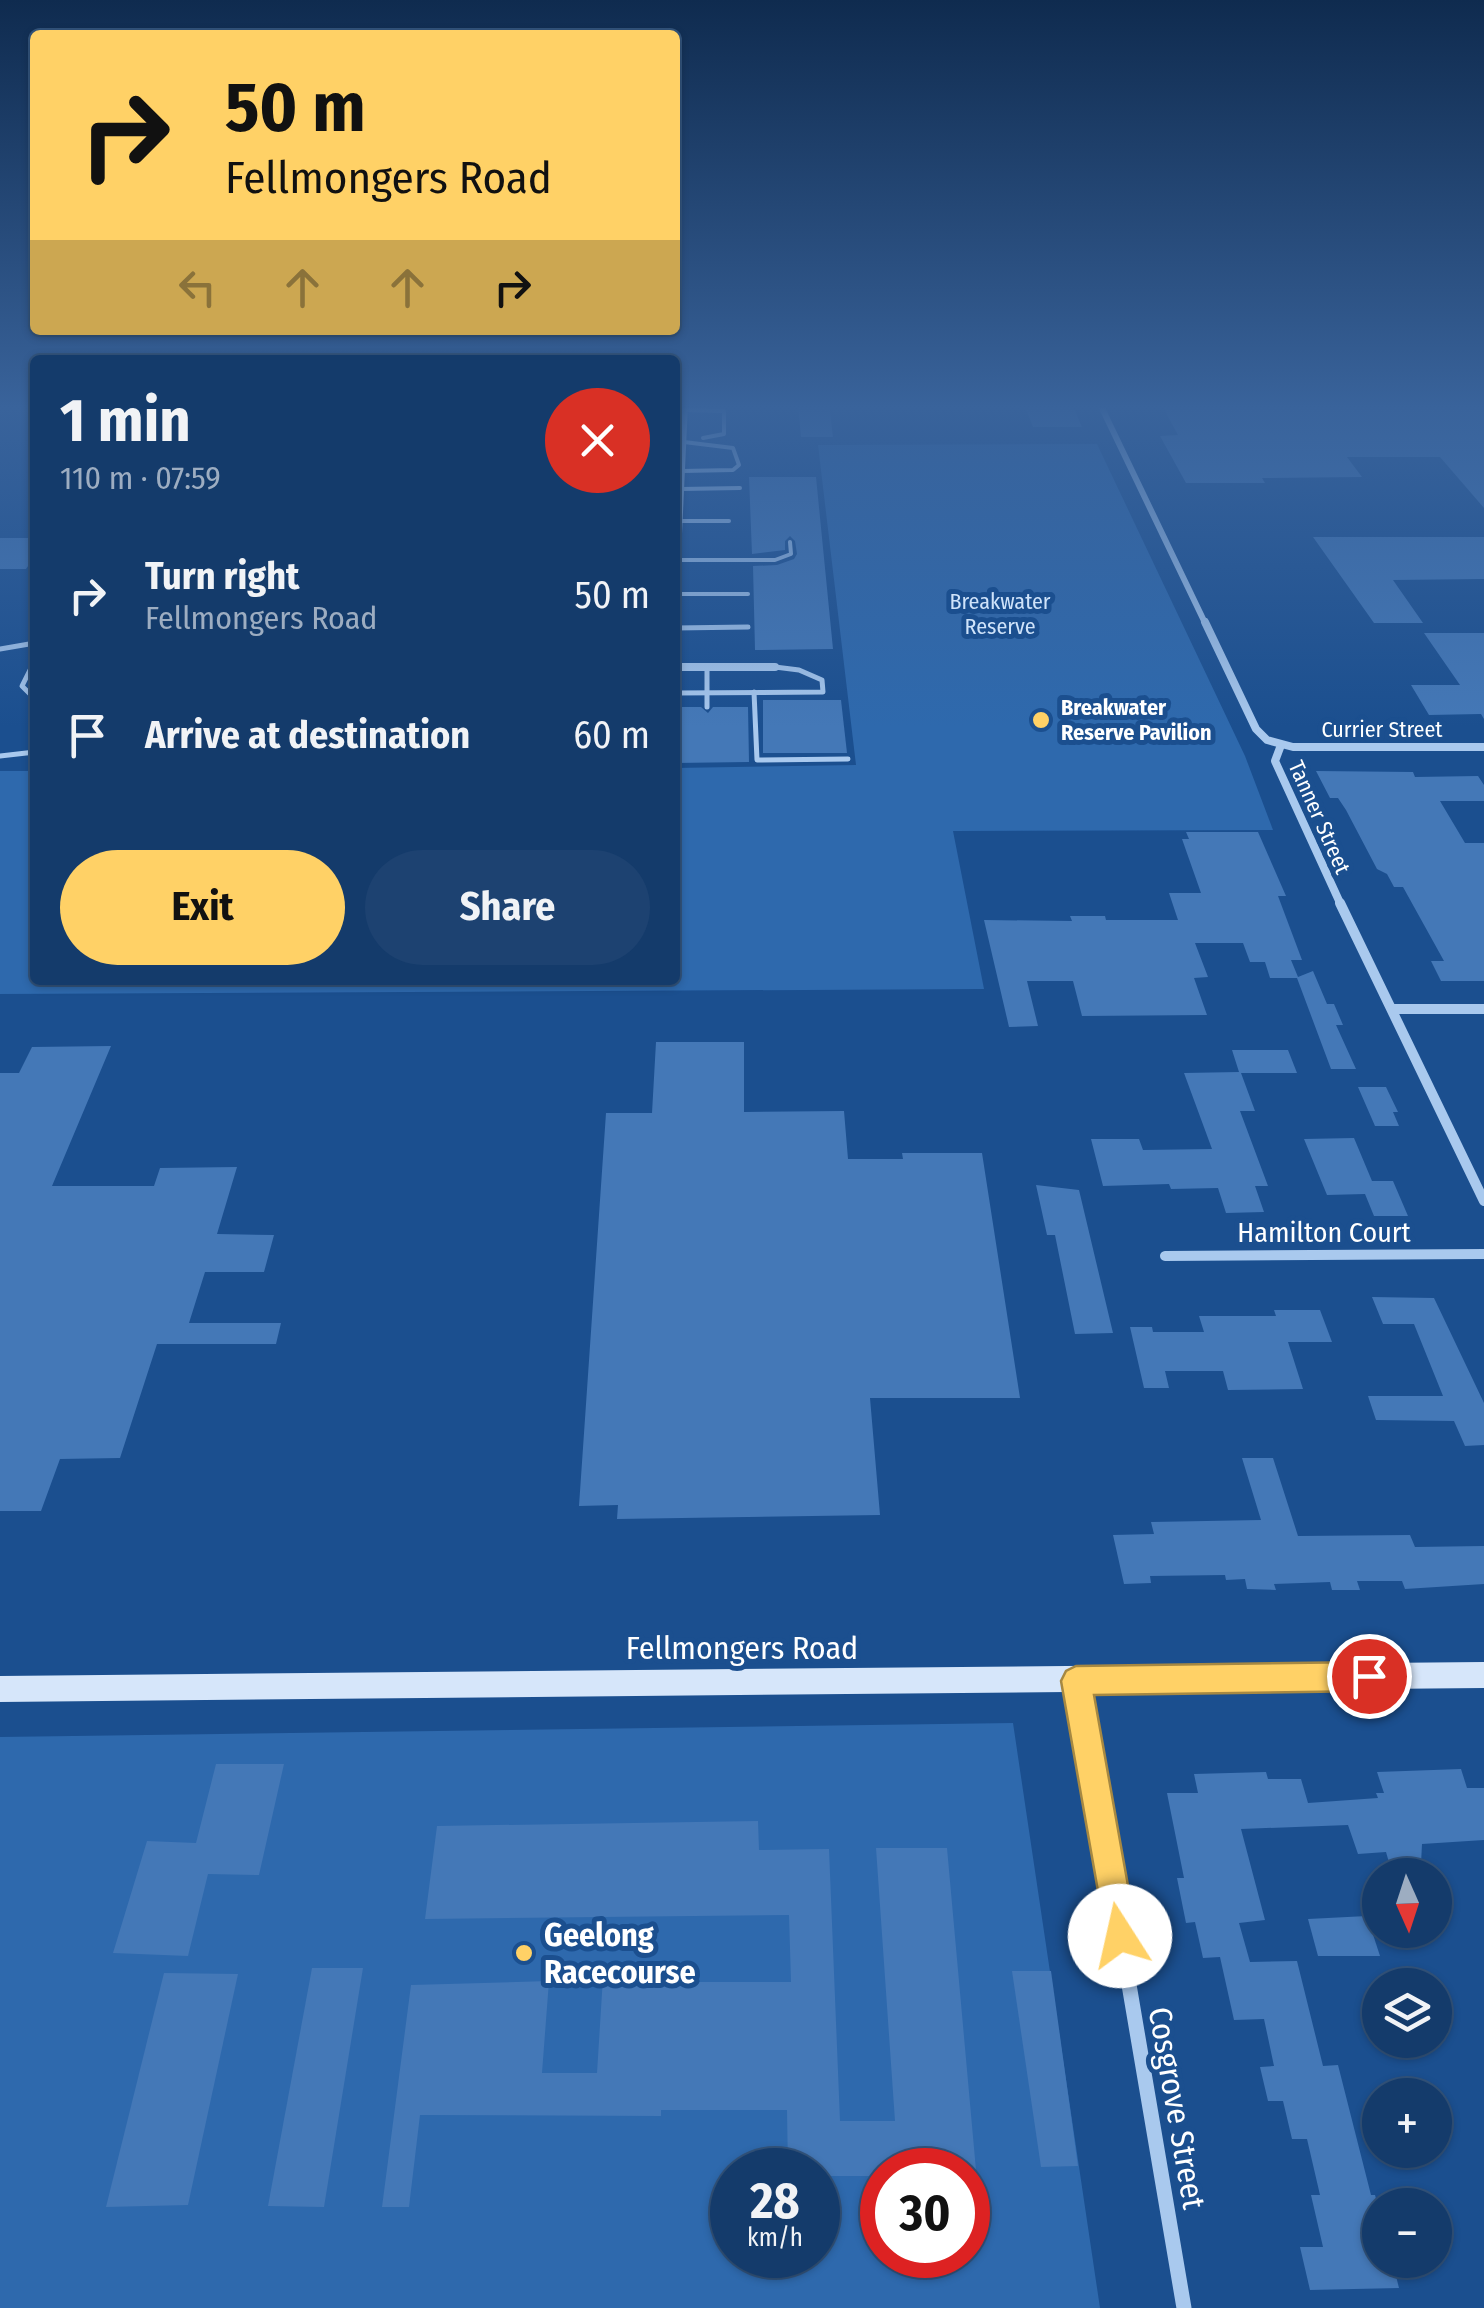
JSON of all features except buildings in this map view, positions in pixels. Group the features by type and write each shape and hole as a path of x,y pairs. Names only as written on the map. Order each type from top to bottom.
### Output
{"main road":[{"name":"Fellmongers Road","path":"0,1688 1484,1675"}],"street":[{"name":"Tanner Street","path":"1152,512 1256,729 1281,745 1275,761 1278,771 1484,1200"},
{"path":"680,667 775,666"},
{"name":"Currier Street","path":"1281,745 1484,747"},
{"path":"1392,1009 1484,1008"},
{"name":"Hamilton Court","path":"1165,1256 1484,1254"},
{"name":"Cosgrove Street","path":"1076,1681 1184,2308"}],"lane":[{"path":"680,522 729,521"},
{"path":"680,560 774,560 791,554 790,542"},
{"path":"680,594 748,594"},
{"path":"680,628 748,628"},
{"path":"1,648 30,644"},
{"path":"680,693 824,692 822,680 799,670 775,666"},
{"path":"706,707 708,667"},
{"path":"30,670 22,686 30,694"},
{"path":"754,692 757,760 848,759"},
{"path":"0,756 30,753"}],"green space":[{"name":"Breakwater Reserve","path":"826,512 1129,512 1245,756 1273,830 953,831 984,989 0,994 0,771 30,771 30,985 680,985 680,768 856,765"},
{"name":"Geelong Racecourse","path":"1013,1723 1100,2308 0,2308 0,1737"}],"place":[{"name":"Breakwater Reserve Pavilion","path":"1041,720"},
{"name":"Geelong Racecourse","path":"524,1953"}],"route":[{"path":"1120,1936 1076,1681 1369,1676"}]}
